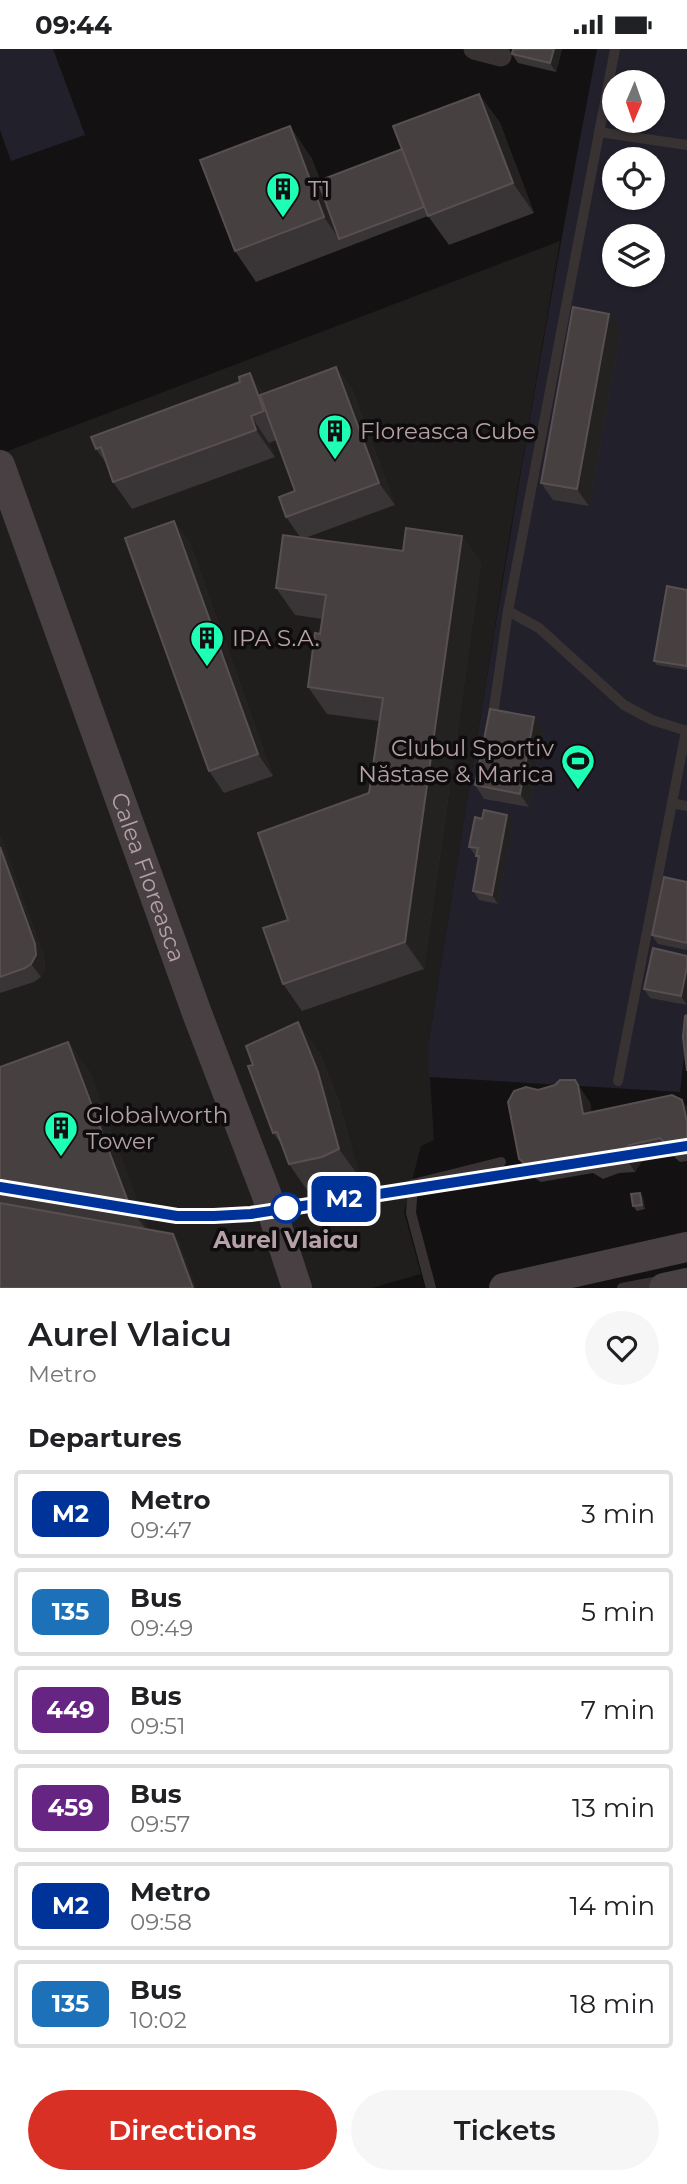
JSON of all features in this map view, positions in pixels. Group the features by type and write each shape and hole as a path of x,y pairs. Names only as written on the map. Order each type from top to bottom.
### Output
{"main road":[{"name":"Calea Floreasca","path":"0,465 198,1016 266,1193 297,1288"},
{"path":"504,1288 687,1247"},
{"path":"664,1288 687,1283"}],"street":[{"path":"474,49 501,56"}],"lane":[{"path":"491,729 508,611 615,49"},
{"path":"599,132 687,145"},
{"path":"508,611 539,628 624,705 652,720 686,731 618,1081"},
{"path":"672,803 687,806"},
{"path":"431,1288 411,1213 413,1184 501,1162"},
{"path":"622,1288 687,1275"}],"shaded area":[{"path":"0,49 53,49 85,135 11,161 0,130"},
{"name":"Clubul Sportiv Năstase & Marica","path":"597,49 687,49 687,1030 680,1092 429,1077 428,1046 529,422"},
{"path":"560,241 507,551 428,1046 434,1140 421,1146 404,1212 421,1274 372,1288 0,1288 0,454"}],"building":[{"path":"513,49 554,49 550,63 512,54"},
{"path":"479,94 513,183 428,216 393,126"},
{"path":"290,126 324,217 235,251 200,160"},
{"path":"402,149 424,207 339,239 318,181"},
{"path":"573,307 609,314 577,489 541,483"},
{"name":"Floreasca Cube","path":"336,367 379,483 286,517 279,497 295,491 260,395"},
{"path":"250,373 264,411 251,416 256,430 113,482 101,447 96,449 91,437 240,382 239,377"},
{"name":"IPA S.A.","path":"174,521 258,754 209,771 125,538"},
{"path":"406,528 462,536 405,942 283,984 263,928 288,920 258,833 369,793 383,698 308,687 315,633 320,634 326,595 276,588 283,535 403,551"},
{"path":"667,586 687,590 687,666 654,661"},
{"path":"490,709 534,717 520,794 475,785"},
{"path":"484,810 507,815 492,895 473,891 479,856 476,856 478,848 469,847 475,817 482,819"},
{"path":"0,847 35,944 36,955 25,968 0,977"},
{"path":"664,877 687,882 687,943 652,935"},
{"path":"653,948 687,956 681,996 644,989"},
{"path":"687,1015 687,1071 683,1037"},
{"path":"298,1022 318,1072 339,1149 322,1157 289,1164 277,1132 273,1133 248,1066 253,1065 246,1046"},
{"name":"Globalworth Tower","path":"68,1042 130,1207 0,1184 0,1067"},
{"path":"560,1080 575,1080 583,1114 672,1095 682,1100 687,1137 684,1143 668,1146 660,1138 629,1145 624,1155 591,1162 581,1156 529,1166 519,1159 508,1102 514,1091 526,1087 538,1090 555,1085"},
{"path":"640,1193 642,1205 633,1206 631,1194"},
{"path":"0,1203 173,1234 193,1288 0,1288"}],"metro line":[{"name":"M2","path":"0,1187 177,1216 251,1214 687,1146"}],"place":[{"name":"T1","path":"283,219"},
{"name":"Floreasca Cube","path":"335,461"},
{"name":"IPA S.A.","path":"207,668"},
{"name":"Clubul Sportiv Năstase & Marica","path":"578,791"},
{"name":"Globalworth Tower","path":"61,1158"},
{"name":"Aurel Vlaicu","path":"286,1208"}]}
